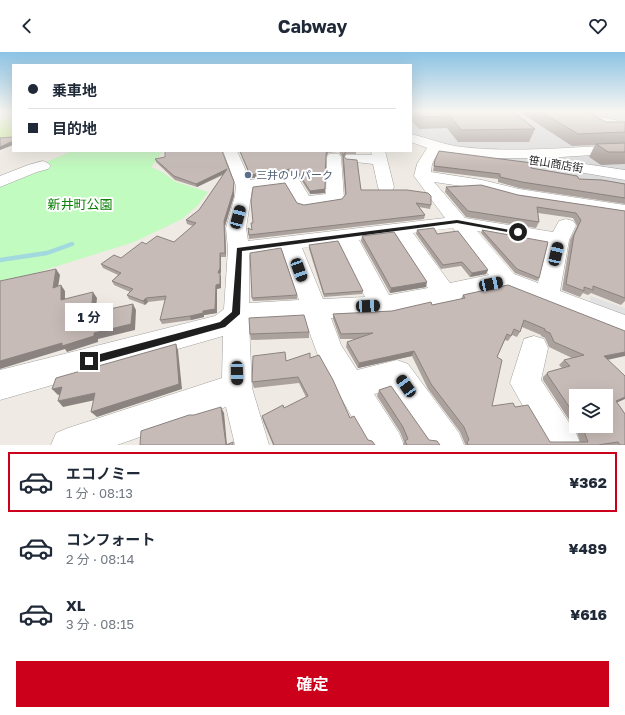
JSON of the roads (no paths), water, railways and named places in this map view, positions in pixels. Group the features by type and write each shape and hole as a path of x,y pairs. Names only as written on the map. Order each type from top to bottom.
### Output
{"street":[{"path":"412,139 435,146 487,153 625,149"},
{"path":"435,146 423,164 422,176 457,222 506,280 625,326"},
{"path":"230,152 244,186 244,196 236,228 239,249 236,314 237,388 252,445"},
{"name":"笹山商店街","path":"487,153 625,175"},
{"path":"351,158 379,155 386,188"},
{"path":"244,186 291,179 304,202 335,198 334,157"},
{"path":"0,182 33,168 43,166"},
{"path":"422,176 506,190 565,220"},
{"path":"239,249 457,222 565,220 625,210"},
{"path":"547,295 565,220"},
{"path":"400,229 445,294"},
{"path":"346,236 382,306"},
{"path":"290,243 330,352 387,445"},
{"path":"0,385 223,325 236,314 382,306 506,280"},
{"path":"534,348 525,383 564,445"},
{"path":"350,386 397,374 447,445"},
{"path":"68,445 237,388"}],"waterway":[{"path":"0,260 47,253 72,244"}],"place":[{"name":"三井のリパーク","path":"248,175"}],"park label":[{"name":"新井町公園","path":"80,204"}]}
